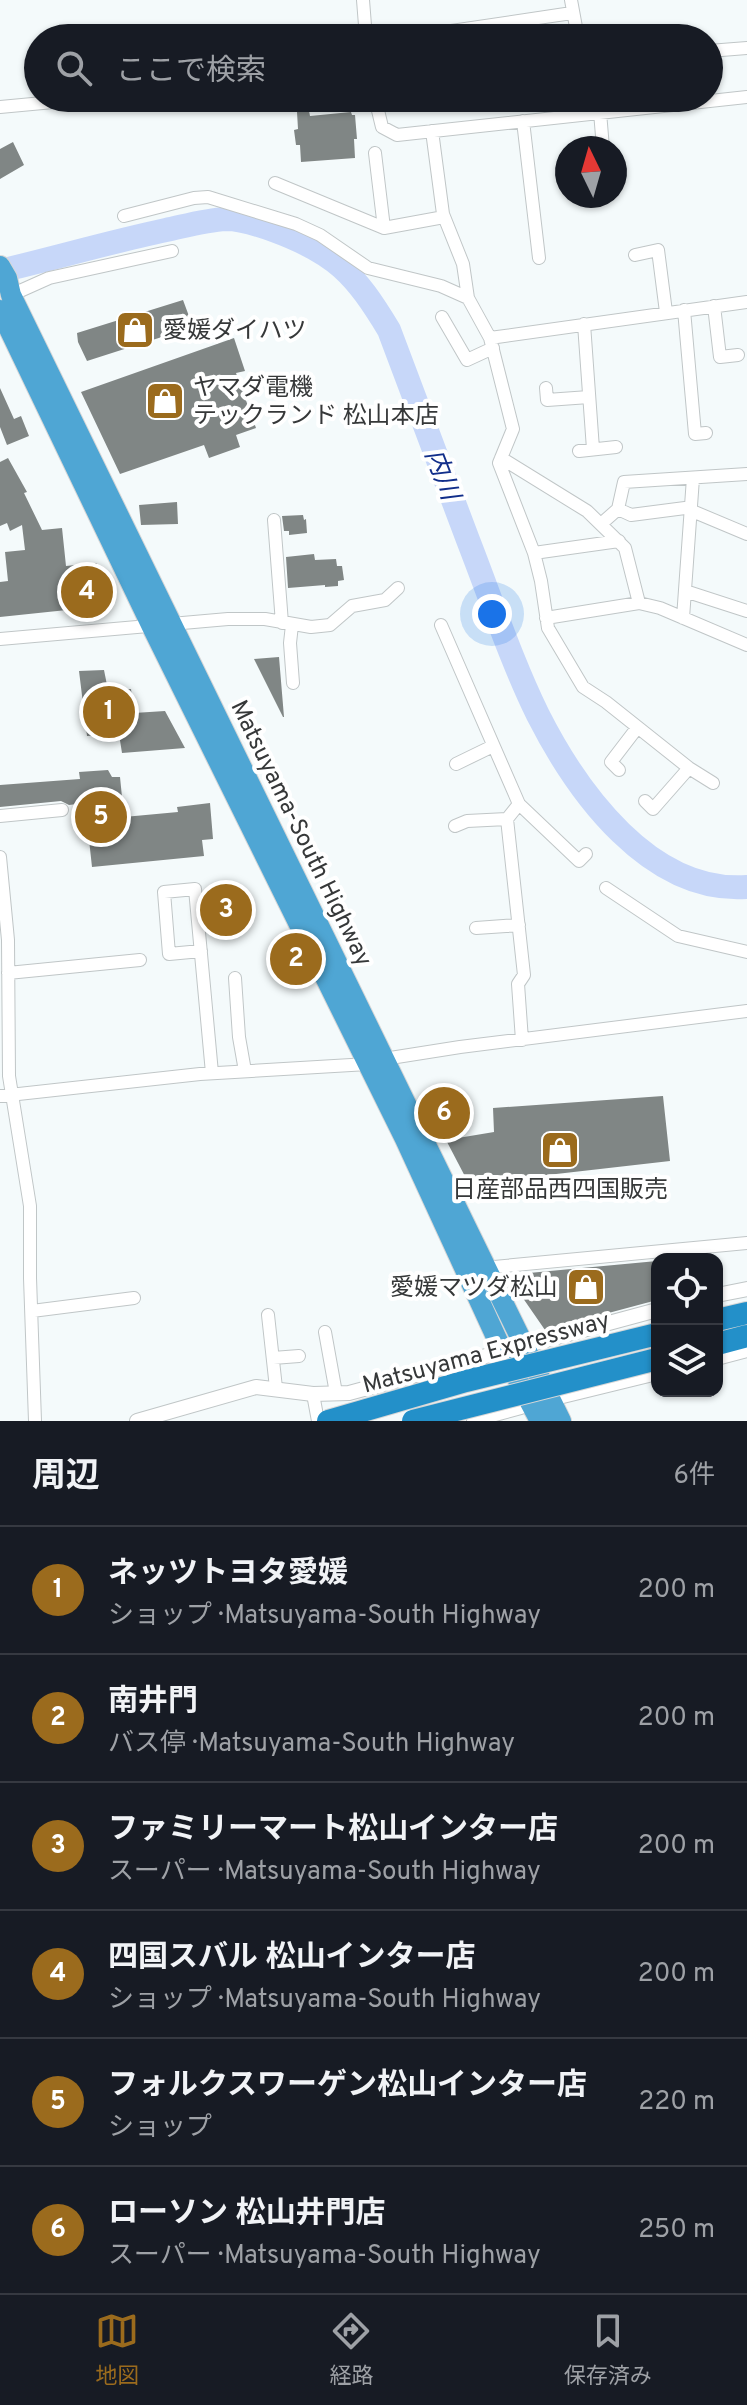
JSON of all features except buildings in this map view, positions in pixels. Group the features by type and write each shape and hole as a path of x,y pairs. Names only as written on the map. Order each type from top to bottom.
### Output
{"highway":[{"name":"Matsuyama-South Highway","path":"4,287 12,331 162,625 376,1062 487,1268 540,1421"},
{"name":"Matsuyama-South Highway","path":"376,1062 405,1139 464,1271 561,1421"},
{"path":"723,1319 747,1313"},
{"name":"Matsuyama Expressway","path":"328,1421 466,1381 651,1335"},
{"path":"723,1342 747,1336"},
{"name":"Matsuyama Expressway","path":"413,1421 651,1361"}],"street":[{"path":"363,0 365,24"},
{"path":"478,24 572,6"},
{"path":"723,50 747,48"},
{"path":"723,99 747,97"},
{"path":"0,107 24,105"},
{"path":"378,112 382,127 397,135 600,112 602,136"},
{"path":"523,121 539,258"},
{"path":"432,131 444,217 463,264 468,298 491,343 513,429 499,463 534,553 548,628 583,687 713,783"},
{"path":"375,153 384,228"},
{"path":"275,183 384,228 444,217"},
{"path":"124,216 208,197 296,224 320,235 368,268 415,278 468,298"},
{"path":"635,255 658,250 666,312"},
{"path":"4,287 172,251"},
{"path":"442,317 467,360 491,343 584,324 747,302"},
{"path":"714,306 720,357 738,355"},
{"path":"684,310 684,374 695,434 706,433"},
{"path":"584,324 593,449"},
{"path":"546,388 547,400 589,397"},
{"path":"579,451 616,447"},
{"path":"501,458 587,511 619,541 625,548 639,603"},
{"path":"601,524 618,509 624,482 747,474"},
{"path":"683,618 693,478"},
{"path":"618,509 631,515 685,508 747,534"},
{"path":"274,520 293,683"},
{"path":"534,553 619,541"},
{"path":"0,639 228,619 330,625 352,606 385,600 398,588"},
{"path":"685,591 747,611"},
{"path":"546,618 639,603 660,608 747,645"},
{"path":"441,625 519,804 579,861 586,854"},
{"path":"619,770 611,762 637,728"},
{"path":"456,764 493,746"},
{"path":"645,801 653,809 689,768"},
{"path":"519,804 507,819 524,975 518,984 522,1040"},
{"path":"0,816 62,810"},
{"path":"455,826 467,821 507,819"},
{"path":"0,857 8,940 6,1096 30,1206 35,1421"},
{"path":"606,888 678,936 747,952"},
{"path":"201,951 169,954 164,892 195,889 201,951 212,1073"},
{"path":"476,928 519,925"},
{"path":"8,973 140,960"},
{"path":"235,978 245,1071"},
{"path":"6,1096 212,1073 376,1062 747,1011"},
{"path":"464,1271 747,1243"},
{"path":"723,1294 747,1289"},
{"path":"32,1311 134,1298"},
{"path":"137,1421 256,1387 313,1394 349,1393 651,1312"},
{"path":"268,1315 276,1388"},
{"path":"325,1332 336,1393"},
{"path":"723,1357 747,1351"},
{"path":"273,1358 299,1356"},
{"path":"563,1397 651,1375"},
{"path":"313,1394 318,1421"},
{"path":"473,1421 521,1408"}],"waterway":[{"name":"内川","path":"0,271 145,235 226,219 256,224 295,239 313,247 342,268 365,294 389,330 519,673 538,715 573,775 621,832 649,856 679,874 712,885 747,887"}],"place":[{"name":"愛媛ダイハツ","path":"135,330"},
{"name":"ヤマダ電機 テックランド 松山本店","path":"165,401"},
{"name":"四国スバル 松山インター店","path":"87,592"},
{"name":"ネッツトヨタ愛媛","path":"109,712"},
{"name":"フォルクスワーゲン松山インター店","path":"101,817"},
{"name":"ファミリーマート松山インター店","path":"226,910"},
{"name":"南井門","path":"296,959"},
{"name":"ローソン 松山井門店","path":"444,1113"},
{"name":"日産部品西四国販売","path":"560,1150"},
{"name":"愛媛マツダ松山","path":"586,1287"}]}
